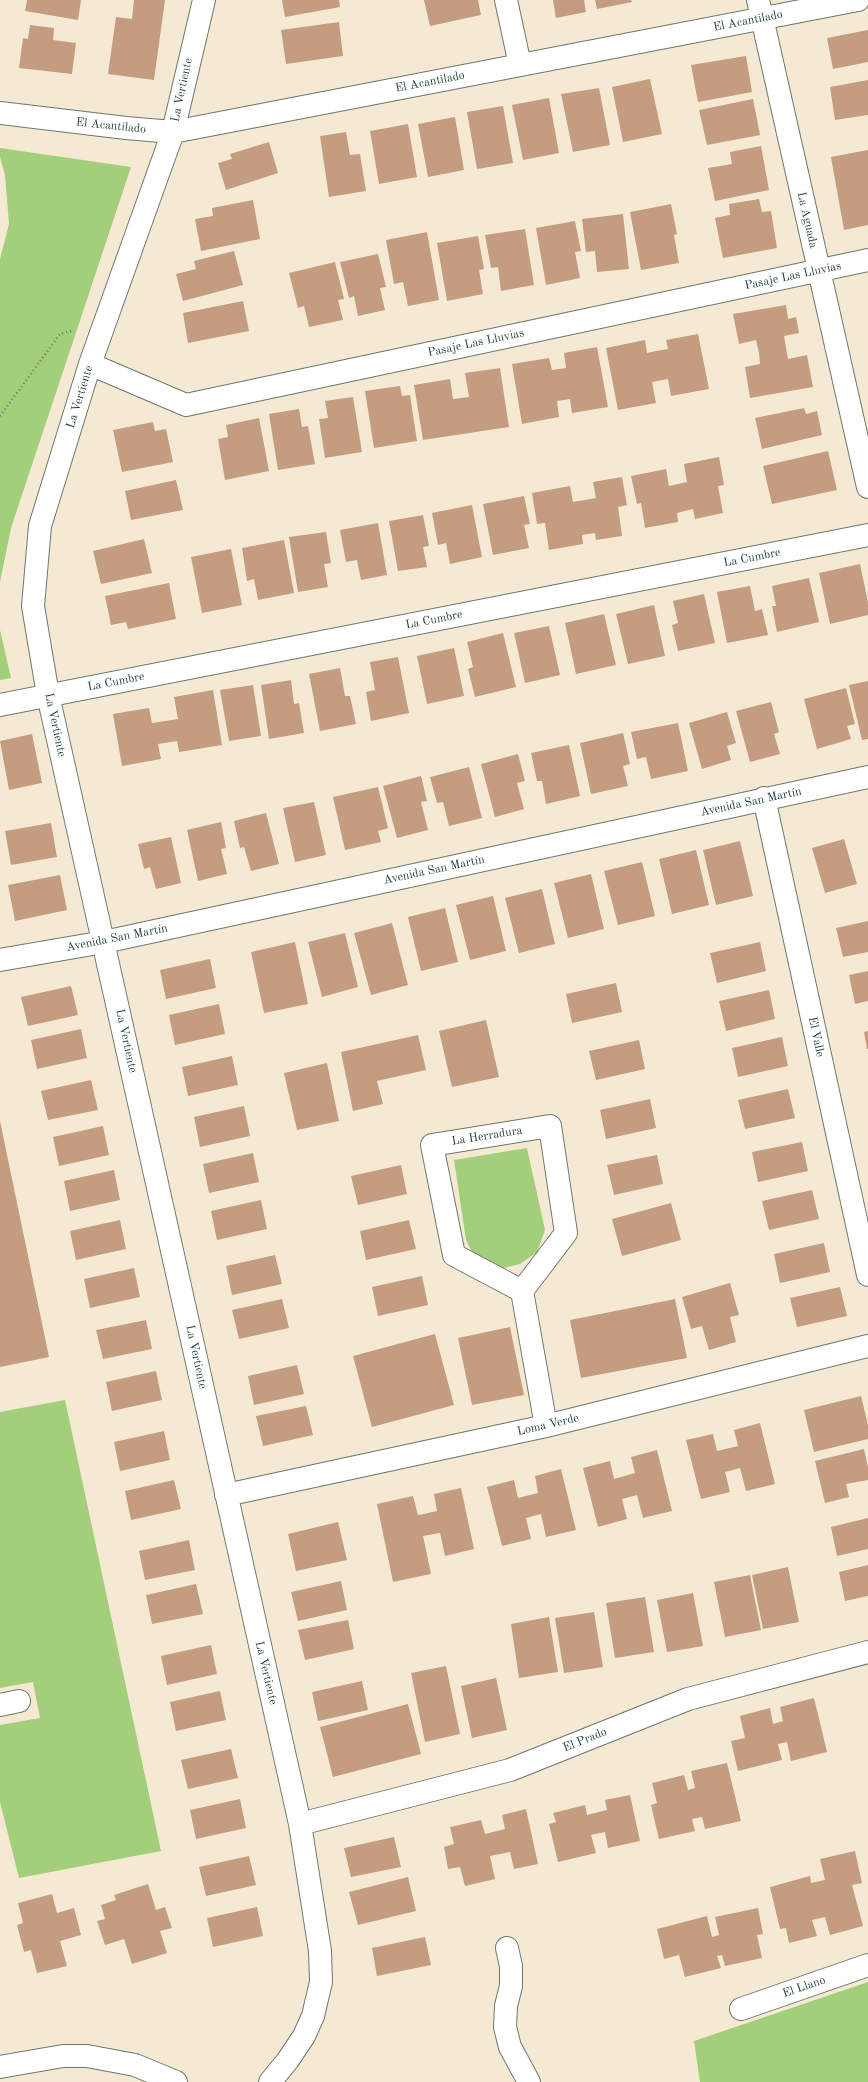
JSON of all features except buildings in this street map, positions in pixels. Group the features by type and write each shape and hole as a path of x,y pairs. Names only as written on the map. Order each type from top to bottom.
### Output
{"street":[{"name":"La Vertiente","path":"204,0 173,132 90,364 40,526 33,606 48,695 300,1824 320,1951 321,1982 316,2005 304,2036 288,2060 270,2082"},
{"path":"506,0 520,65"},
{"name":"El Acantilado","path":"0,113 173,132 520,65 760,9 858,0"},
{"name":"La Aguada","path":"760,9 868,487"},
{"name":"Pasaje Las Lluvias","path":"90,364 186,405 868,260"},
{"name":"La Cumbre","path":"0,704 868,535"},
{"name":"Avenida San Martín","path":"0,960 104,942 764,798 868,778"},
{"name":"El Valle","path":"764,798 868,1275"},
{"name":"La Herradura","path":"550,1126 566,1233 522,1291 454,1256 432,1146 550,1126"},
{"path":"522,1291 546,1426"},
{"name":"Loma Verde","path":"226,1495 546,1426 868,1346"},
{"name":"El Prado","path":"300,1824 510,1770 688,1699 868,1652"},
{"path":"507,1948 511,1966 511,1986 506,2006 505,2027 510,2047 528,2082"},
{"name":"El Llano","path":"741,2009 868,1964"},
{"path":"0,2067 63,2056 87,2056 134,2065 176,2082"}],"path":[{"path":"0,416 60,334 106,321"}],"green space":[{"path":"0,148 131,167 11,528 0,582 0,259 9,224 5,175 0,157"},
{"path":"0,630 11,678 0,680"},
{"path":"527,1148 545,1230 537,1252 520,1264 504,1268 487,1266 474,1256 466,1240 454,1160"},
{"path":"65,1400 161,1851 19,1878 0,1802 0,1725 40,1718 33,1682 0,1688 0,1412"},
{"path":"868,1982 868,2082 700,2082 694,2041"}]}
